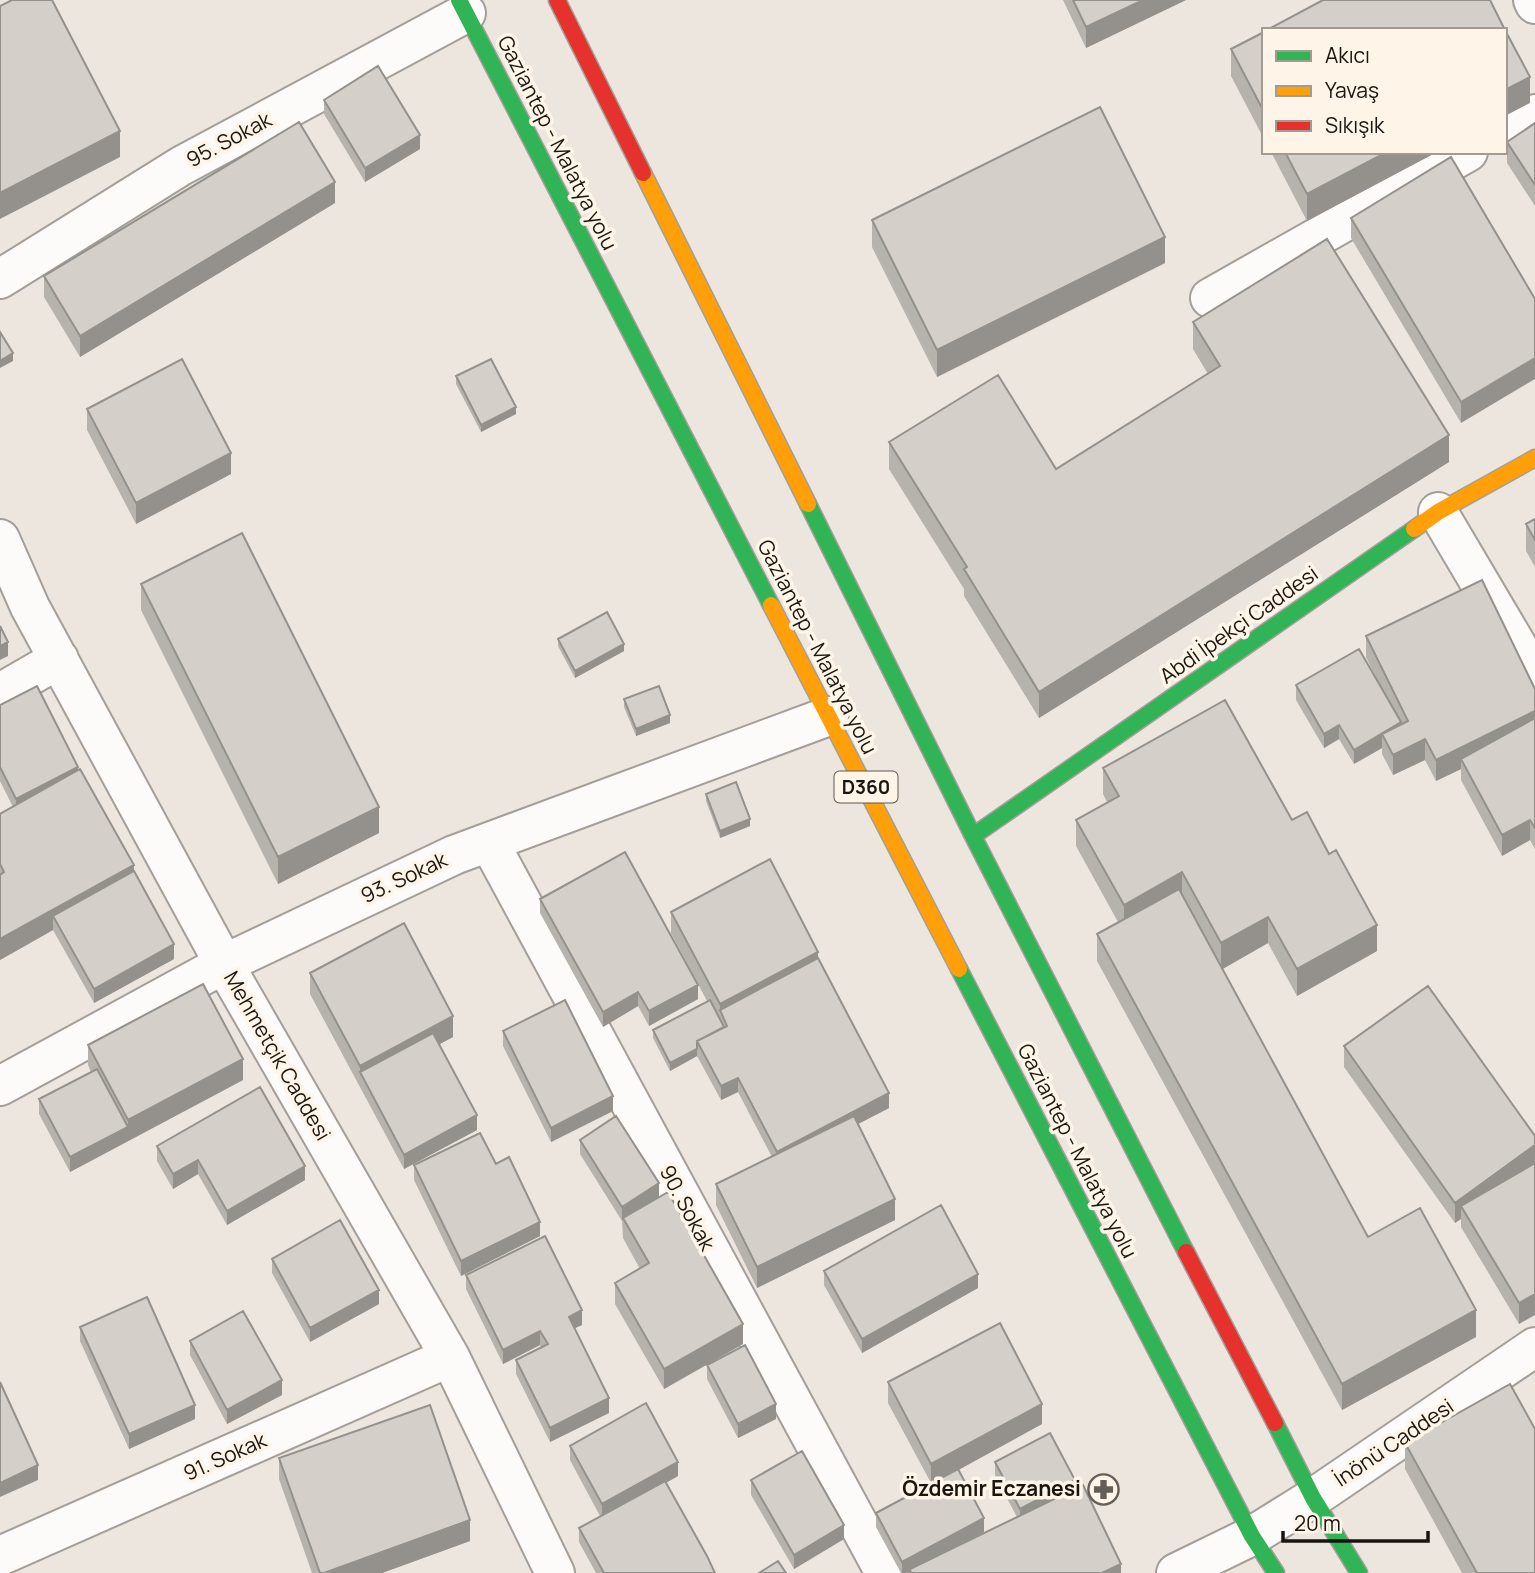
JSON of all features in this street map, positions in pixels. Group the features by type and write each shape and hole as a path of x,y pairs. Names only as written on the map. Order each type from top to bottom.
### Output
{"main road":[{"path":"557,0 973,836 1313,1498 1359,1573"},
{"name":"Gaziantep - Malatya yolu","path":"462,7 1252,1536 1276,1573"},
{"name":"Abdi İpekçi Caddesi","path":"973,836 1438,512 1535,458"}],"street":[{"name":"95. Sokak","path":"0,279 181,166 462,7"},
{"path":"1507,130 1535,114"},
{"path":"1210,298 1464,154"},
{"path":"1438,512 1535,677"},
{"name":"Mehmetçik Caddesi","path":"0,540 30,607 224,964 450,1357 555,1573"},
{"path":"0,692 59,659"},
{"name":"93. Sokak","path":"0,1086 224,964 454,855 829,716"},
{"name":"90. Sokak","path":"489,842 885,1573"},
{"name":"İnönü Caddesi","path":"1175,1573 1252,1536 1313,1498 1535,1348"},
{"name":"91. Sokak","path":"0,1556 450,1357"}],"building":[{"path":"12,0 52,0 120,131 0,193 0,6"},
{"path":"1073,0 1143,0 1086,27"},
{"path":"1323,0 1490,0 1504,28 1271,28"},
{"path":"1262,33 1262,108 1231,49"},
{"path":"1507,34 1530,77 1507,89"},
{"path":"378,66 420,135 365,168 324,100"},
{"path":"1100,107 1165,237 937,350 872,220"},
{"path":"299,122 335,182 80,336 44,276"},
{"path":"1535,123 1535,185 1507,142"},
{"path":"1286,154 1383,154 1307,194"},
{"path":"1451,157 1535,299 1535,358 1461,402 1351,218"},
{"path":"1327,239 1449,435 1039,692 964,569 967,567 889,442 998,375 1056,469 1220,366 1193,322"},
{"path":"0,332 13,353 0,361"},
{"path":"182,359 231,453 136,503 87,409"},
{"path":"491,359 516,407 481,425 456,376"},
{"path":"1535,519 1535,540 1526,524"},
{"path":"242,533 379,807 278,857 141,584"},
{"path":"1482,580 1535,689 1535,711 1436,760 1425,739 1393,755 1382,734 1408,721 1366,636"},
{"path":"607,612 624,644 575,671 558,639"},
{"path":"0,626 8,642 0,646"},
{"path":"1359,649 1401,722 1354,750 1339,725 1324,734 1296,685"},
{"path":"37,686 78,767 16,799 0,767 0,705"},
{"path":"659,686 670,715 636,729 624,699"},
{"path":"1225,700 1292,820 1307,812 1329,854 1336,850 1377,925 1297,969 1268,917 1221,943 1182,872 1124,905 1076,820 1119,796 1103,768"},
{"path":"1535,718 1535,828 1530,820 1502,835 1461,759"},
{"path":"80,769 134,865 0,939 0,875 4,872 0,864 0,814"},
{"path":"736,782 750,819 720,831 706,794"},
{"path":"625,852 698,985 649,1011 638,992 603,1012 540,899"},
{"path":"770,859 818,952 720,1004 671,912"},
{"path":"134,871 174,944 94,989 53,916"},
{"path":"1179,889 1368,1237 1420,1208 1476,1310 1342,1384 1097,934"},
{"path":"404,923 453,1016 360,1066 310,973"},
{"path":"818,958 889,1093 777,1152 738,1078 721,1086 697,1041 727,1026 720,1010"},
{"path":"203,984 243,1059 128,1120 88,1045"},
{"path":"1428,986 1535,1136 1535,1145 1455,1203 1344,1046"},
{"path":"565,1000 613,1096 551,1128 503,1031"},
{"path":"710,1000 724,1027 697,1041 697,1049 670,1063 653,1030"},
{"path":"433,1033 477,1115 404,1155 360,1072"},
{"path":"97,1069 128,1127 70,1157 39,1099"},
{"path":"260,1087 305,1166 227,1211 198,1160 173,1174 157,1146"},
{"path":"616,1116 659,1183 622,1207 580,1140"},
{"path":"854,1116 895,1199 757,1267 716,1184"},
{"path":"480,1133 496,1164 509,1157 540,1222 461,1261 414,1165"},
{"path":"1535,1163 1535,1294 1519,1303 1461,1206"},
{"path":"668,1192 743,1324 664,1369 615,1283 649,1263 623,1218"},
{"path":"941,1205 978,1274 862,1339 824,1271"},
{"path":"340,1220 379,1290 310,1328 272,1259"},
{"path":"545,1236 582,1310 569,1317 609,1398 550,1428 516,1360 548,1344 540,1331 503,1350 466,1275"},
{"path":"147,1297 195,1405 129,1434 80,1327"},
{"path":"243,1311 282,1380 227,1410 190,1341"},
{"path":"1000,1323 1042,1404 931,1464 888,1382"},
{"path":"745,1345 776,1404 738,1424 707,1365"},
{"path":"0,1382 38,1465 0,1483"},
{"path":"1510,1384 1535,1429 1535,1573 1477,1573 1405,1443"},
{"path":"646,1403 678,1462 602,1504 570,1446"},
{"path":"430,1405 470,1520 320,1573 279,1458"},
{"path":"1050,1433 1075,1480 1020,1509 995,1462"},
{"path":"802,1451 844,1525 794,1555 751,1480"},
{"path":"958,1469 984,1518 902,1562 876,1513"},
{"path":"665,1481 715,1573 604,1573 579,1528"},
{"path":"1083,1485 1121,1564 1102,1573 911,1573 910,1569"},
{"path":"778,1561 786,1573 759,1573"}],"traffic: fast":[{"path":"459,0 771,605"},
{"path":"808,504 973,836 1186,1252"},
{"path":"973,836 1414,529"},
{"path":"959,969 1252,1536 1276,1573"},
{"path":"1275,1423 1313,1498 1359,1573"}],"traffic: slow":[{"path":"643,173 808,504"},
{"path":"1414,529 1438,512 1535,458"},
{"path":"771,605 959,969"}],"traffic: jam":[{"path":"557,0 643,173"},
{"path":"1186,1252 1275,1423"}],"place":[{"name":"Özdemir Eczanesi","path":"1104,1489"}]}
